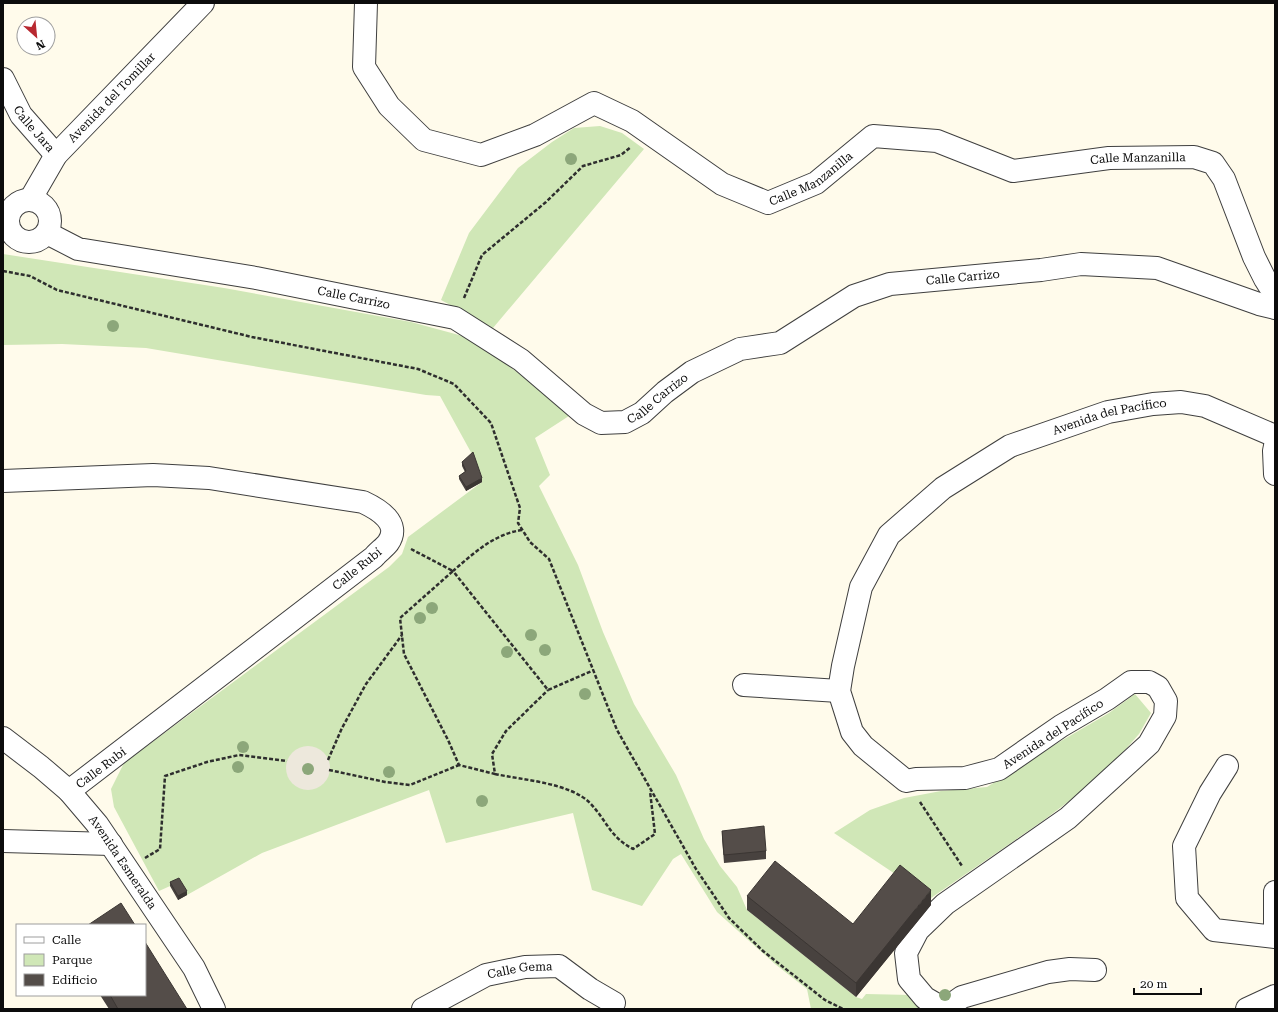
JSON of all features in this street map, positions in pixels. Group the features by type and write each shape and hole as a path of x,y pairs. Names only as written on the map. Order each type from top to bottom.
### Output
{"street":[{"name":"Avenida del Tomillar","path":"30,200 56,155 204,3"},
{"name":"Calle Manzanilla","path":"366,3 364,67 389,106 424,140 481,155 535,135 594,103 632,121 722,184 768,203 816,183 873,136 938,141 1013,171 1109,158 1194,157 1213,163 1224,179 1264,279 1271,306"},
{"name":"Calle Jara","path":"3,79 21,115 56,155"},
{"path":"30,200 44,206 50,219 47,233 36,241 22,241 11,232 6,225 14,208 18,204 30,200"},
{"name":"Calle Carrizo","path":"47,233 78,249 256,278 455,318 521,360 584,414 601,423 625,422 642,413 665,392 692,372 740,349 780,343 854,296 890,284 1041,270 1081,264 1157,268 1229,294 1271,306"},
{"path":"1229,294 1240,291 1253,279 1254,257"},
{"name":"Avenida del Pacífico","path":"945,1009 925,998 909,979 906,953 918,930 945,904 973,883 1045,836 1068,818 1149,744 1164,716 1166,701 1158,688 1149,682 1131,682 1107,699 1061,726 999,769 965,778 916,779 906,781 863,746 852,732 839,691 843,666 861,587 889,536 943,488 1010,446 1108,412 1153,404 1181,402 1205,406 1275,436"},
{"path":"1275,446 1275,474"},
{"name":"Calle Rubí","path":"3,481 153,475 209,478 363,502 376,508 388,517 392,532 388,543 368,561 69,792"},
{"path":"744,685 839,691"},
{"name":"Avenida Esmeralda","path":"3,738 19,749 69,792 85,808 128,868 194,968 214,1009"},
{"path":"1227,766 1210,793 1184,846 1187,898 1214,930 1275,937"},
{"path":"3,841 111,844"},
{"path":"1275,892 1275,925"},
{"name":"Calle Gema","path":"423,1009 486,975 525,967 559,966 590,989 614,1003"},
{"path":"945,1009 962,997 1048,972 1095,970"},
{"path":"1247,1009 1275,996"}],"path":[{"path":"469,285 482,255 546,202 583,166 621,155 650,134"},
{"path":"3,271 30,276 58,290 252,337 418,369 454,384 491,423 520,508 518,523 530,542 549,560 617,730 696,869 729,918 763,951 825,1000 843,1009"},
{"path":"459,765 448,740 404,654 400,618 452,571 493,539 510,532 522,530"},
{"path":"390,538 452,571 548,690"},
{"path":"328,760 342,728 366,684 402,635"},
{"path":"495,774 492,754 506,731 548,690 594,670"},
{"path":"128,868 160,849 165,776 207,762 239,755 287,761"},
{"path":"329,770 385,782 410,785 459,765 572,790 590,803 620,843 633,850 655,834 650,789"},
{"path":"906,781 973,883"}],"green space":[{"path":"600,126 622,133 644,149 493,328 441,300 469,233 518,168 552,142 574,128"},
{"path":"3,254 224,288 411,322 470,338 572,414 535,438 550,475 539,486 578,565 603,632 634,704 676,775 704,839 720,866 737,887 747,910 856,997 862,999 866,994 911,995 927,1009 811,1009 807,989 775,964 717,912 681,854 673,859 642,906 592,890 573,813 446,843 429,790 262,853 187,895 179,882 159,891 114,807 111,789 124,763 389,567 402,554 408,537 482,482 473,456 440,396 426,395 146,348 62,344 3,345"},
{"path":"1135,694 1151,713 1139,734 1102,776 1044,820 931,898 834,833 870,810 904,798 941,791 987,787 1109,713"}],"shaded area":[{"path":"308,746 320,750 326,756 330,768 326,780 320,786 308,790 296,786 290,780 286,768 290,756 296,750"}],"building":[{"path":"473,452 482,478 466,487 459,476 466,471 462,462"},
{"path":"764,826 766,851 724,855 722,831"},
{"path":"775,861 853,924 900,865 931,890 856,983 747,896"},
{"path":"179,878 187,891 178,896 170,882"},
{"path":"121,903 134,924 90,924"},
{"path":"146,944 187,1009 118,1009 111,996 146,996"}]}
